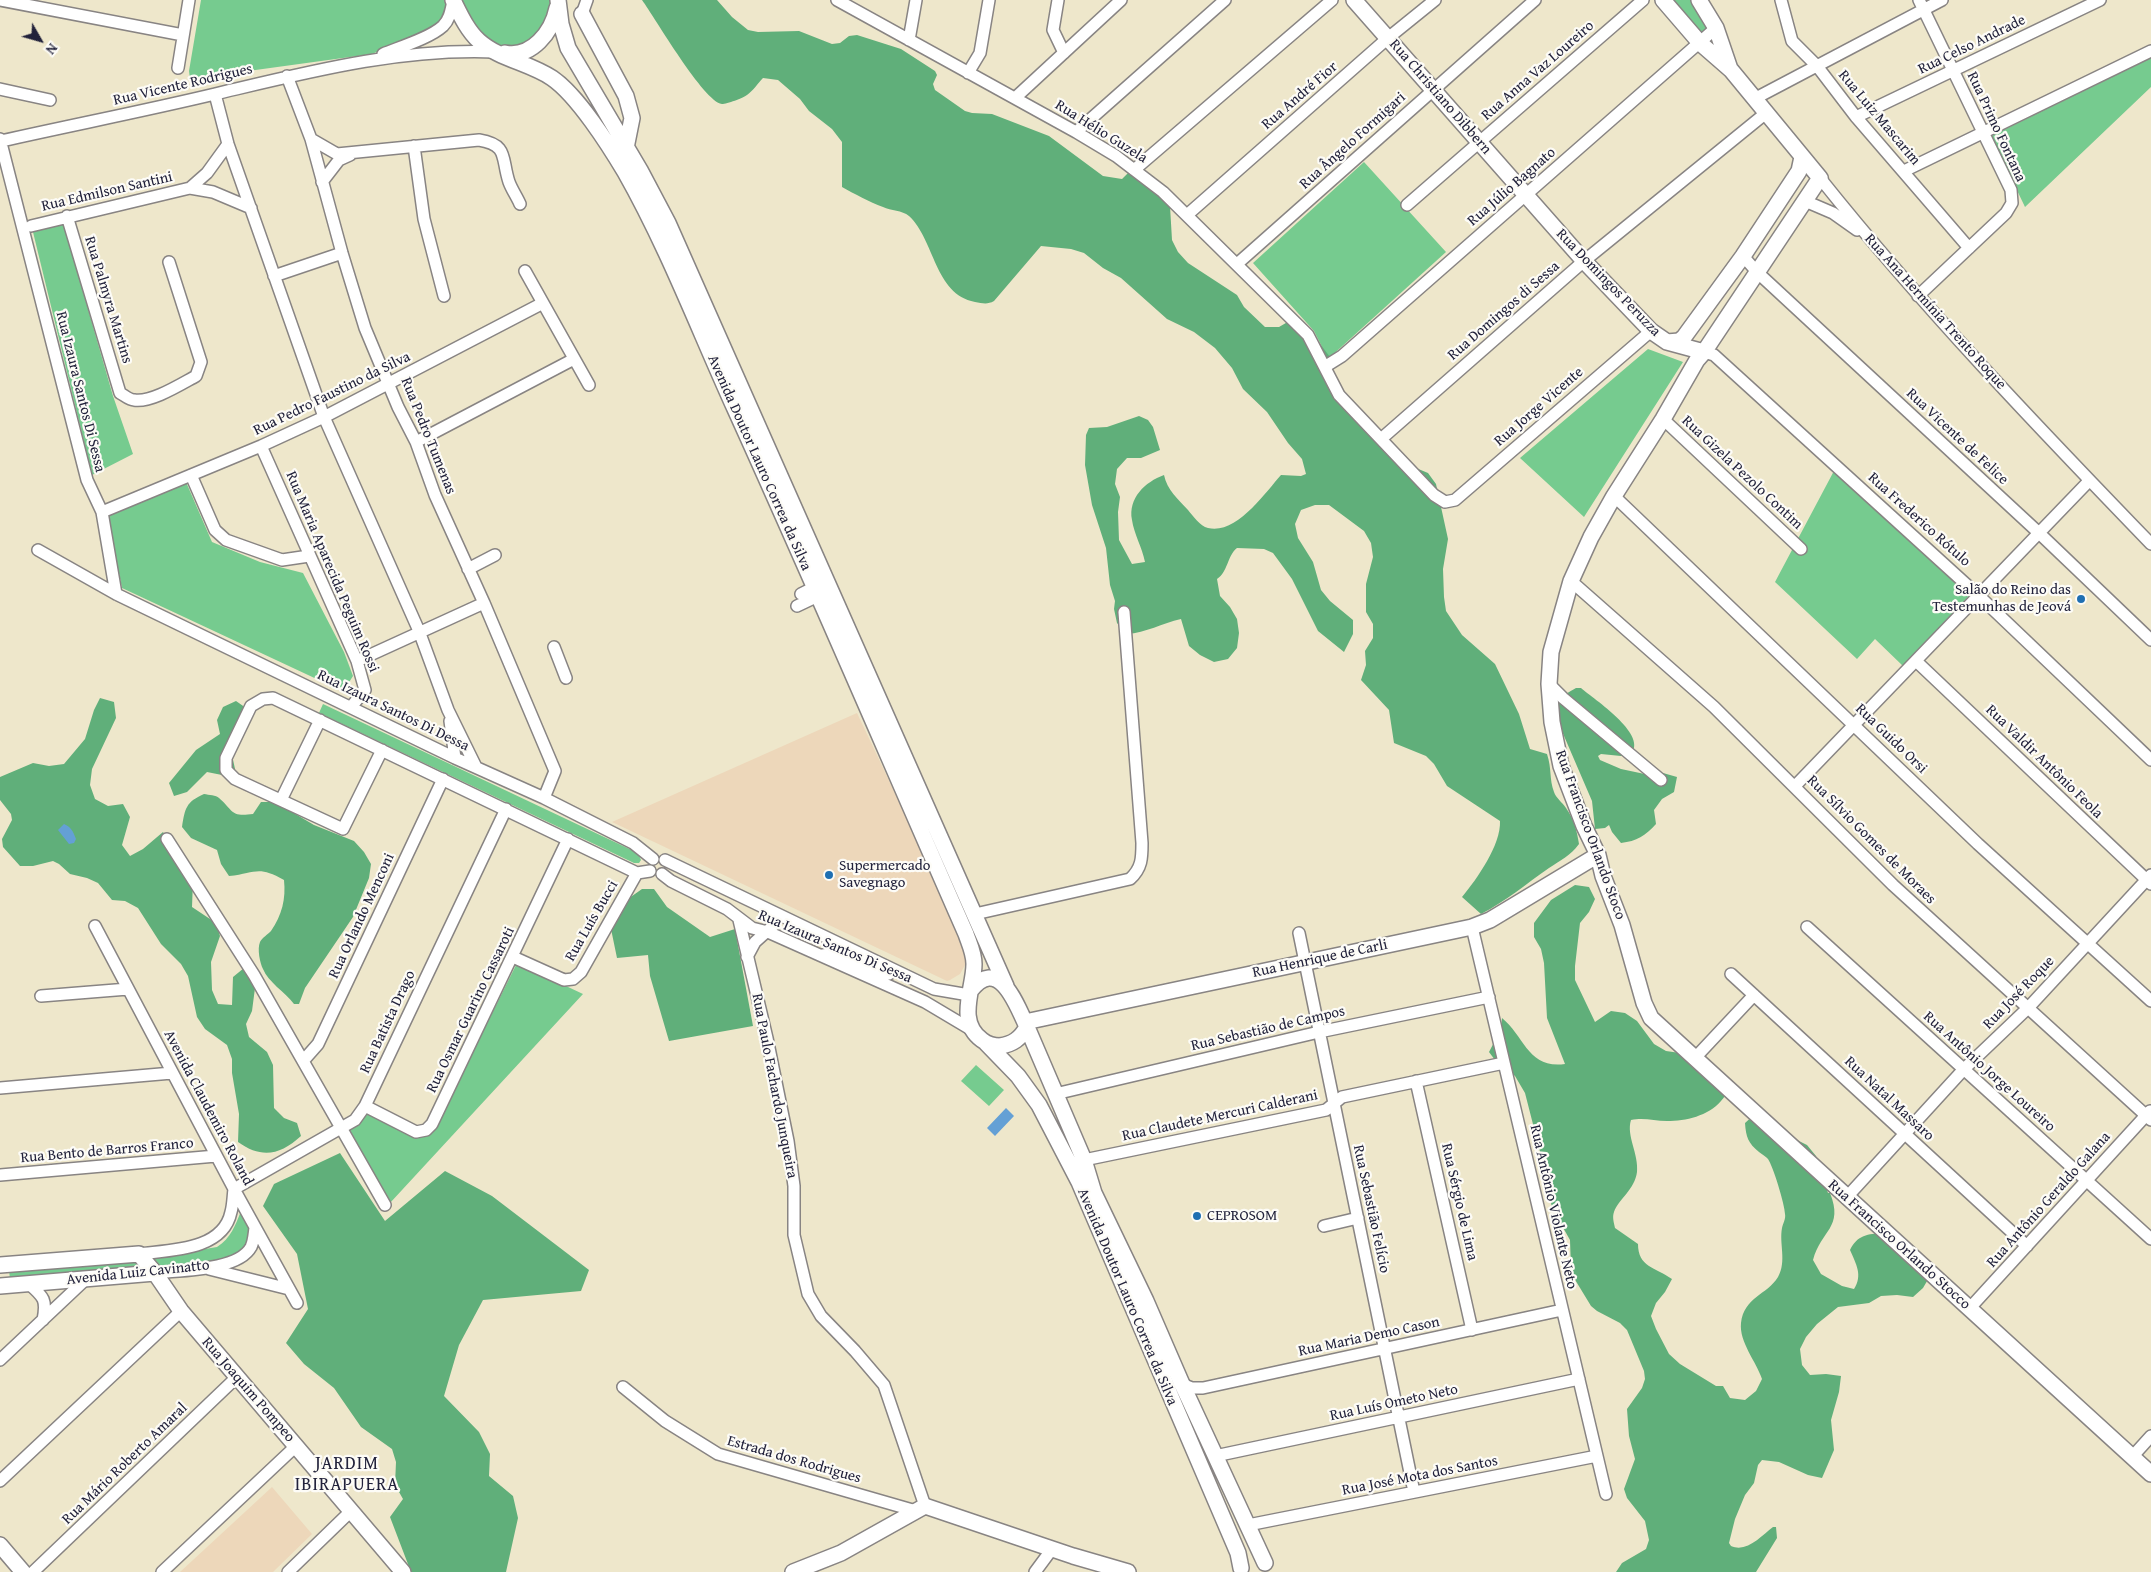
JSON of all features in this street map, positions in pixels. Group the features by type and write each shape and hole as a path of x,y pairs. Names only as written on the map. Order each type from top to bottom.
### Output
{"street":[{"path":"0,0 184,35"},
{"path":"178,68 189,0"},
{"name":"Rua Vicente Rodrigues","path":"372,59 444,26 450,15 453,0"},
{"name":"Avenida Doutor Lauro Correa da Silva","path":"453,0 477,40 497,52 552,78 569,92 623,170 647,214 811,592 966,934 974,963 970,992"},
{"path":"909,40 916,0"},
{"path":"968,72 980,53 989,0"},
{"path":"1058,0 1052,30 1064,53"},
{"path":"1015,98 1121,0"},
{"path":"1076,132 1225,0"},
{"path":"1134,170 1332,0"},
{"name":"Rua Christiano Dibbern","path":"1354,0 1526,194"},
{"name":"Rua André Fior","path":"1187,215 1388,38 1435,0"},
{"name":"Rua Ângelo Formigari","path":"1237,264 1535,0"},
{"name":"Rua Anna Vaz Loureiro","path":"1407,205 1643,0"},
{"path":"1663,0 1700,43 1731,70 1766,113 1800,164 1818,175"},
{"path":"1699,0 1716,28 1731,70"},
{"path":"1754,99 1817,66 1921,5 1942,0"},
{"name":"Rua Celso Andrade","path":"1856,117 2100,0"},
{"path":"497,52 516,53 536,45 546,34 552,23 558,1"},
{"path":"558,1 561,24 568,48 668,223 810,541 880,705 1006,986 1026,1025 1021,1037 1014,1043 995,1046 986,1043 972,1030 968,1014 970,992 981,979 990,977 1006,986"},
{"name":"Rua Hélio Guzela","path":"842,1 1076,132 1116,156 1163,192 1308,335 1340,395 1434,495 1444,502"},
{"name":"Rua Luiz Mascarim","path":"1786,2 1792,41 1817,66 1856,117 1969,248"},
{"path":"582,5 626,96 632,118 626,148"},
{"name":"Rua Primo Fontana","path":"1918,296 2006,214 2012,202 2011,190 1921,5"},
{"name":"Rua Júlio Bagnato","path":"1326,366 1342,356 1716,28"},
{"path":"432,33 430,46 433,52"},
{"path":"1904,172 2151,51"},
{"name":"Rua Vicente Rodrigues","path":"0,140 372,59 433,52 497,52"},
{"name":"Rua Pedro Tumenas","path":"287,76 311,139 342,253 365,328 398,407 416,442 435,495 484,603 555,771 544,798"},
{"path":"0,89 50,100"},
{"path":"215,94 228,144 324,417 419,631 448,710 476,767"},
{"name":"Rua Domingos di Sessa","path":"1381,439 1584,261 1766,113"},
{"path":"311,139 338,154 479,140 492,142 502,150 510,183 520,204"},
{"name":"Rua Izaura Santos Di Sessa","path":"0,140 86,480 102,512 116,594"},
{"name":"Rua Edmilson Santini","path":"190,188 208,173 228,144"},
{"path":"414,146 424,219 444,296"},
{"path":"322,182 339,160 354,153"},
{"path":"1667,342 1679,341 1684,337 1743,256 1800,164"},
{"name":"Rua Francisco Orlando Stoco","path":"1649,1013 1644,1004 1622,925 1603,876 1598,855 1561,766 1552,722 1549,684 1552,652 1571,581 1614,496 1663,419 1699,354 1805,201 1818,175"},
{"name":"Rua Ana Hermínia Trento Roque","path":"1818,175 1918,296 2089,481 2151,544"},
{"name":"Rua Edmilson Santini","path":"31,226 190,188 213,192 251,208"},
{"name":"Rua Domingos Peruzza","path":"1526,194 1584,261 1651,331 1667,342 1699,354"},
{"path":"1805,201 1832,213 1870,240"},
{"name":"Rua Palmyra Martins","path":"67,216 120,393 133,400 145,399 169,390 196,376 200,362 169,262"},
{"path":"274,276 342,253"},
{"name":"Rua Vicente de Felice","path":"1743,256 1757,272 2039,532 2151,640"},
{"path":"525,271 589,385"},
{"name":"Rua Pedro Faustino da Silva","path":"102,512 261,446 324,417 543,303"},
{"path":"1699,354 1704,310"},
{"name":"Rua Jorge Vicente","path":"1444,502 1455,500 1651,331"},
{"name":"Rua Frederico Rótulo","path":"1699,354 1714,355 1979,596 2151,760"},
{"path":"416,442 574,359"},
{"name":"Rua Gizela Pezolo Contim","path":"1663,419 1801,549"},
{"name":"Rua Maria Aparecida Peguim Rossi","path":"261,446 357,661 365,690 351,707"},
{"path":"191,475 216,530 226,540 282,560 309,556"},
{"path":"1795,786 2089,481"},
{"name":"Rua Guido Orsi","path":"1614,496 1978,844 2151,1001"},
{"path":"38,550 116,594"},
{"path":"468,569 496,554"},
{"name":"Rua Sílvio Gomes de Moraes","path":"1571,581 1714,707 1893,885 2149,1115"},
{"path":"797,606 811,592"},
{"name":"Rua Izaura Santos Di Dessa","path":"116,594 455,758 544,798 633,843 653,859"},
{"path":"357,661 419,631 484,603"},
{"path":"975,914 1130,879 1137,873 1142,864 1124,612"},
{"path":"554,647 566,678"},
{"name":"Rua Valdir Antônio Feola","path":"1916,661 2150,880"},
{"path":"1549,684 1563,698 1661,780"},
{"path":"382,750 343,829 235,779 226,770 226,758 252,706 262,699 273,698 506,809 637,873 650,870"},
{"path":"448,710 455,758"},
{"path":"281,800 320,720"},
{"name":"Rua Orlando Menconi","path":"303,1061 318,1044 443,779"},
{"name":"Rua Batista Drago","path":"234,1189 342,1129 354,1120 365,1106 506,809"},
{"name":"Rua Osmar Guarino Cassaroti","path":"365,1106 416,1132 426,1130 432,1124 568,839"},
{"path":"167,840 254,975 385,1205"},
{"name":"Rua Henrique de Carli","path":"1026,1025 1305,962 1472,927 1490,920 1598,855"},
{"path":"657,857 665,860 667,868 662,874 653,874 649,866 653,859 657,857"},
{"name":"Rua Izaura Santos Di Sessa","path":"665,860 934,990 970,992"},
{"name":"Rua Luís Bucci","path":"513,957 564,980 573,979 581,972 637,873"},
{"name":"Rua Izaura Santos Di Sessa","path":"662,874 671,881 727,909 752,928 768,932 925,1002 972,1030"},
{"name":"Rua José Roque","path":"1846,1198 1964,1069 2028,1008 2150,880"},
{"path":"747,957 755,942 768,932 775,921 775,914"},
{"name":"Rua Paulo Fachardo Junqueira","path":"739,920 767,1038 788,1141 794,1186 794,1235 808,1294 821,1316 855,1351 884,1385 920,1509"},
{"name":"Avenida Claudemiro Roland","path":"95,926 216,1156 297,1303"},
{"name":"Rua Antônio Violante Neto","path":"1472,927 1606,1494"},
{"name":"Rua Antônio Jorge Loureiro","path":"1807,927 2151,1239"},
{"name":"Rua Sebastião Felício","path":"1299,933 1414,1492"},
{"path":"821,955 836,953 881,973 889,974 894,970"},
{"name":"Rua Natal Massaro","path":"1731,974 2028,1246"},
{"path":"42,996 128,989"},
{"path":"1694,1059 1754,995"},
{"name":"Rua Sebastião de Campos","path":"1055,1094 1319,1032 1488,997"},
{"name":"Rua Francisco Orlando Stocco","path":"1649,1013 1651,1018 1694,1059 2151,1474"},
{"name":"Avenida Doutor Lauro Correa da Silva","path":"1026,1025 1084,1160 1094,1193 1146,1301 1182,1384 1268,1568"},
{"name":"Avenida Doutor Lauro Correa da Silva","path":"986,1043 1018,1076 1039,1104 1079,1182 1238,1553 1240,1570"},
{"name":"Rua Claudete Mercuri Calderani","path":"1084,1160 1326,1110 1342,1097 1504,1063"},
{"path":"0,1088 172,1073"},
{"name":"Rua Sérgio de Lima","path":"1416,1081 1472,1330"},
{"name":"Rua Antônio Geraldo Galana","path":"1970,1310 2149,1115"},
{"name":"Rua Bento de Barros Franco","path":"0,1175 216,1156"},
{"name":"Avenida Luiz Cavinatto","path":"1,1265 190,1248 208,1241 224,1228 231,1214 234,1189"},
{"path":"1324,1226 1358,1218"},
{"name":"Avenida Luiz Cavinatto","path":"2,1286 155,1273 226,1264 240,1257 250,1248 255,1228"},
{"name":"Rua Joaquim Pompeo","path":"139,1254 155,1273 180,1311 403,1572"},
{"path":"1,1265 2,1286"},
{"path":"203,1267 289,1289"},
{"path":"0,1360 86,1279"},
{"path":"29,1284 43,1295 46,1307 43,1320"},
{"name":"Rua Maria Demo Cason","path":"1182,1384 1203,1388 1562,1310"},
{"path":"0,1481 180,1311"},
{"name":"Rua Mário Roberto Amaral","path":"34,1572 237,1377"},
{"name":"Rua Luís Ometo Neto","path":"1215,1456 1579,1378"},
{"name":"Estrada dos Rodrigues","path":"623,1387 665,1421 718,1454 920,1509"},
{"path":"2132,1457 2151,1436"},
{"path":"162,1572 296,1446"},
{"name":"Rua José Mota dos Santos","path":"1248,1525 1597,1456"},
{"path":"793,1572 841,1553 920,1509 1128,1572"},
{"path":"288,1572 351,1511"},
{"path":"0,1545 23,1572"},
{"path":"1035,1572 1052,1549"},
{"path":"1240,1570 1252,1560 1268,1568"}],"shaded area":[{"name":"Supermercado Savegnago","path":"857,713 959,928 968,954 960,974 950,980 947,981 612,822"},
{"path":"272,1487 312,1534 273,1572 180,1572"}],"green space":[{"path":"201,0 445,0 446,8 435,26 372,54 190,79 189,71"},
{"path":"459,0 551,0 550,12 539,32 531,39 510,47 498,46 482,37 470,22"},
{"path":"642,0 717,0 732,17 748,30 758,32 799,31 832,44 840,43 849,36 857,35 901,49 935,71 937,75 933,84 935,90 965,111 992,114 1049,136 1103,176 1122,179 1131,170 1135,169 1150,174 1164,190 1170,206 1172,240 1178,252 1188,263 1237,295 1244,307 1265,327 1279,327 1291,320 1305,324 1330,357 1330,381 1384,445 1390,458 1401,466 1416,468 1428,473 1436,484 1448,539 1443,569 1446,611 1462,635 1495,664 1519,714 1530,749 1547,754 1554,792 1569,812 1575,825 1579,844 1576,848 1507,898 1481,914 1462,897 1481,871 1492,851 1497,840 1500,821 1447,786 1434,764 1426,756 1394,743 1389,710 1361,680 1366,665 1365,651 1373,638 1373,624 1366,612 1366,584 1373,557 1371,543 1364,531 1329,505 1315,505 1301,510 1295,524 1298,538 1313,562 1321,590 1330,601 1353,620 1353,634 1344,652 1318,631 1292,579 1273,553 1264,549 1237,548 1231,555 1221,576 1217,579 1220,596 1230,607 1237,619 1239,633 1237,648 1228,659 1214,662 1200,655 1189,646 1181,619 1141,632 1127,634 1117,623 1106,548 1092,505 1085,465 1086,435 1089,428 1107,427 1139,416 1148,420 1153,427 1160,450 1141,458 1127,458 1117,469 1115,484 1120,497 1118,512 1119,540 1132,564 1145,562 1132,520 1131,512 1135,498 1144,487 1157,478 1164,475 1173,494 1199,523 1208,528 1219,528 1229,525 1249,511 1281,475 1301,476 1306,474 1302,459 1288,443 1267,412 1243,389 1232,368 1215,348 1194,332 1167,319 1121,278 1103,268 1084,253 1071,249 1041,246 994,301 982,303 961,297 951,289 943,278 925,238 909,216 873,203 842,187 842,142 832,129 809,111 800,99 778,80 763,78 742,98 722,104 714,100 692,75"},
{"path":"1669,0 1692,0 1711,27 1722,55"},
{"path":"2151,58 2151,87 2025,207 1991,136"},
{"path":"1364,162 1446,252 1328,359 1314,331 1253,263"},
{"path":"63,222 113,396 133,454 92,475 33,232"},
{"path":"1648,349 1683,362 1584,517 1520,458"},
{"path":"1835,469 1969,596 1903,666 1875,639 1857,659 1775,582"},
{"path":"186,482 212,542 260,562 303,573 344,652 353,676 346,687 338,689 122,588 107,515"},
{"path":"1576,688 1581,688 1607,709 1626,727 1632,736 1634,745 1632,753 1621,756 1601,754 1598,756 1600,760 1621,769 1654,776 1663,773 1677,777 1674,792 1662,799 1654,810 1656,824 1644,835 1632,841 1621,843 1609,825 1605,828 1595,829 1592,801 1558,722 1560,701 1566,694"},
{"path":"100,698 114,702 116,718 92,769 90,785 95,799 108,806 123,804 130,817 122,845 130,856 143,849 163,832 193,881 192,907 216,923 220,936 211,962 212,990 218,1004 232,1005 233,977 244,968 255,988 252,1011 246,1024 249,1037 267,1052 273,1065 274,1108 284,1118 297,1123 301,1136 278,1151 263,1153 238,1142 239,1114 232,1073 232,1059 227,1045 205,1029 197,1017 188,976 181,964 161,944 138,908 125,901 112,900 98,883 70,874 53,861 33,866 20,866 3,847 2,839 12,820 11,814 0,800 0,777 33,763 49,766 64,764 85,739 94,710"},
{"path":"236,701 246,708 232,755 235,769 222,775 207,772 187,792 174,796 169,783 196,750 220,734 217,720 223,707"},
{"path":"323,704 638,853 641,860 639,863 634,863 319,713"},
{"path":"204,794 218,797 233,812 240,815 253,814 261,802 275,802 314,825 354,841 364,852 371,864 369,878 353,917 305,988 299,1004 294,1004 265,974 259,956 260,942 271,931 280,913 284,900 284,880 262,871 229,876 221,864 217,850 191,838 182,827 187,806"},
{"path":"1575,885 1589,887 1595,899 1589,912 1580,923 1575,980 1595,1022 1611,1011 1625,1013 1637,1021 1654,1044 1666,1051 1680,1053 1723,1073 1727,1084 1725,1095 1721,1101 1710,1110 1696,1117 1674,1121 1631,1120 1630,1132 1637,1165 1636,1178 1616,1208 1613,1220 1615,1228 1638,1244 1639,1252 1644,1262 1672,1279 1656,1303 1651,1316 1669,1354 1680,1364 1716,1386 1723,1386 1730,1398 1745,1400 1756,1391 1762,1379 1745,1344 1741,1323 1746,1307 1773,1283 1781,1271 1781,1234 1785,1216 1781,1194 1770,1163 1768,1159 1752,1146 1747,1136 1745,1123 1755,1114 1769,1118 1795,1139 1807,1145 1816,1156 1834,1205 1833,1222 1813,1260 1821,1274 1842,1286 1854,1289 1857,1284 1858,1274 1850,1250 1860,1238 1883,1233 1930,1276 1923,1288 1913,1297 1881,1296 1869,1303 1838,1307 1817,1324 1806,1337 1800,1349 1802,1365 1810,1375 1826,1374 1841,1376 1839,1392 1831,1420 1834,1450 1822,1478 1808,1475 1779,1462 1762,1460 1758,1465 1754,1483 1745,1495 1735,1519 1729,1543 1737,1548 1743,1547 1759,1539 1773,1527 1776,1527 1777,1538 1756,1572 1616,1572 1622,1563 1646,1549 1649,1540 1645,1521 1627,1498 1624,1489 1635,1459 1629,1436 1627,1409 1642,1388 1645,1379 1644,1371 1627,1330 1620,1323 1591,1306 1574,1278 1571,1269 1570,1240 1552,1208 1546,1175 1525,1093 1515,1076 1495,1060 1489,1052 1501,1029 1502,1018 1535,1057 1543,1062 1565,1064 1547,1018 1544,963 1541,949 1534,937 1534,923 1551,900"},
{"path":"642,889 654,889 667,907 710,937 735,929 753,1026 669,1041 650,976 648,955 617,958 611,929 625,901"},
{"path":"517,963 583,994 390,1203 346,1130 368,1114 417,1137 428,1135 434,1130"},
{"path":"976,1065 1004,1090 989,1106 961,1081"},
{"path":"340,1153 385,1221 445,1171 492,1196 589,1270 581,1291 483,1300 459,1345 444,1396 479,1432 490,1454 489,1476 513,1496 518,1518 506,1572 411,1572 390,1517 403,1499 395,1485 396,1462 392,1449 361,1427 334,1388 304,1364 286,1343 308,1309 297,1254 263,1206 274,1184"},
{"path":"241,1211 251,1228 250,1238 246,1247 230,1258 205,1264 158,1268 150,1258 217,1247 229,1236"},
{"path":"138,1258 147,1269 10,1280 9,1269"}],"water":[{"path":"64,824 73,832 76,839 74,843 69,844 58,830"},
{"path":"1006,1108 1014,1116 995,1136 987,1128"}],"place":[{"name":"Salão do Reino das Testemunhas de Jeová","path":"2081,599"},
{"name":"Supermercado Savegnago","path":"829,875"},
{"name":"CEPROSOM","path":"1197,1216"}],"district":[{"name":"JARDIM IBIRAPUERA","path":"347,1474"}]}
